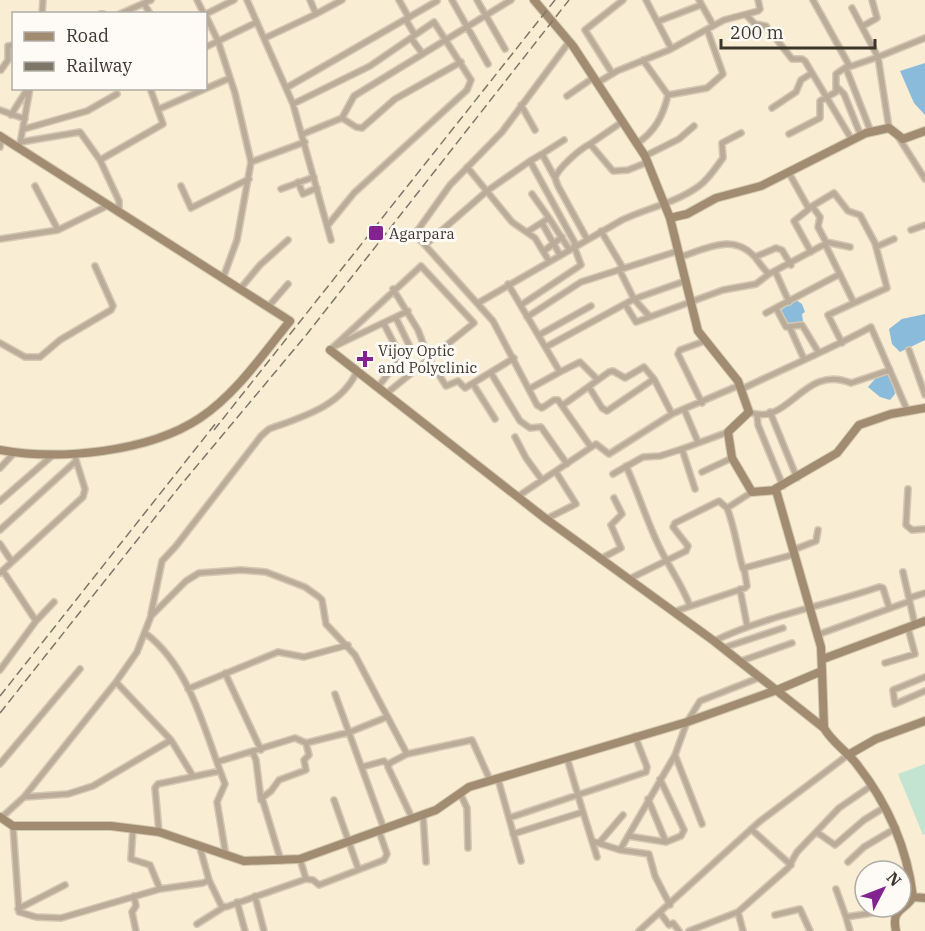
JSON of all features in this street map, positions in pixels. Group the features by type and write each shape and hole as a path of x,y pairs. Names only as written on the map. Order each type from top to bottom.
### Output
{"street":[{"path":"207,13 234,0"},
{"path":"247,0 293,104 331,240"},
{"path":"310,0 316,14"},
{"path":"265,38 342,0"},
{"path":"399,0 413,37 422,53"},
{"path":"286,88 408,19 437,0"},
{"path":"452,0 488,64"},
{"path":"477,0 505,49"},
{"path":"534,0 569,42 646,159 670,218 698,332 726,363 741,387 783,486"},
{"path":"612,74 585,30 623,0"},
{"path":"646,0 659,21 671,48"},
{"path":"567,96 595,80 671,48 713,25 760,9 758,0"},
{"path":"813,0 848,61 846,68 871,132"},
{"path":"863,26 877,18 872,0"},
{"path":"303,134 342,118 354,96 509,1"},
{"path":"125,12 148,2"},
{"path":"659,21 700,2 713,25"},
{"path":"852,8 878,57 890,128 925,177"},
{"path":"746,15 755,24 766,26 789,57 795,60 802,59 852,140"},
{"path":"207,18 218,41 241,112 251,162 237,240 223,278"},
{"path":"207,46 257,22"},
{"path":"293,104 370,66 434,22 471,80 467,90 354,193 328,225"},
{"path":"668,95 707,88 721,78 723,74 721,62 707,29"},
{"path":"861,136 844,94 837,87 836,74 846,68 925,38"},
{"path":"569,42 495,140 450,185 415,231 478,303 514,358 539,407 544,407 556,399 563,405 591,447"},
{"path":"2,70 8,60 8,46 12,45"},
{"path":"636,144 654,131 664,113 668,95 643,60"},
{"path":"342,118 362,128 395,99 461,62"},
{"path":"772,108 796,92 801,80 812,73"},
{"path":"207,88 230,78"},
{"path":"789,134 820,118 818,105 837,87"},
{"path":"11,115 28,90"},
{"path":"20,145 29,90"},
{"path":"100,160 161,125 163,121 151,90"},
{"path":"159,109 203,90"},
{"path":"24,129 87,111 117,94"},
{"path":"521,105 535,130"},
{"path":"0,110 25,119"},
{"path":"555,176 576,153 622,122"},
{"path":"590,144 613,171 628,170 680,139 694,126"},
{"path":"670,218 687,214 716,198 761,186 852,140 871,132 890,128"},
{"path":"899,138 906,139 925,131"},
{"path":"20,145 80,132 100,160 119,201 119,213"},
{"path":"478,303 602,231 646,208 665,204 699,186 723,158 722,143 741,133"},
{"path":"0,147 0,137 20,145 119,213 290,321 234,387 201,418 152,440 75,458 0,450"},
{"path":"425,245 488,191 564,140"},
{"path":"251,162 305,142"},
{"path":"542,154 587,239"},
{"path":"521,305 581,265 530,161"},
{"path":"467,167 512,222 535,238 549,261"},
{"path":"789,173 820,217 818,227 826,242 850,247"},
{"path":"281,189 314,177"},
{"path":"181,186 191,208 249,179"},
{"path":"298,182 303,194 317,188"},
{"path":"35,186 58,230"},
{"path":"812,252 794,221 834,193 848,211 860,215 876,247 887,288 828,315 842,343"},
{"path":"532,194 562,237 573,247"},
{"path":"0,239 58,230 109,205"},
{"path":"527,231 549,218"},
{"path":"542,223 560,255"},
{"path":"911,230 925,225"},
{"path":"602,231 634,299 650,317"},
{"path":"544,251 562,237"},
{"path":"876,247 894,239"},
{"path":"240,289 258,267 288,240"},
{"path":"527,316 572,287 621,268 724,243 737,243 755,257 769,274"},
{"path":"625,304 634,322 723,290 756,284 769,274 776,273 825,244 854,303"},
{"path":"755,257 776,248 782,250 791,264"},
{"path":"0,343 25,357 40,357 60,340 111,309 113,306 111,298 95,266"},
{"path":"332,348 393,289 421,266 474,320 473,324 450,339 387,393"},
{"path":"776,273 789,302"},
{"path":"766,313 840,274"},
{"path":"546,347 634,299 686,281"},
{"path":"268,307 288,284"},
{"path":"508,284 560,372"},
{"path":"393,289 408,311 422,338 429,359 446,386 458,381 465,388 514,358"},
{"path":"539,335 591,306"},
{"path":"776,308 782,323 790,328 804,358"},
{"path":"332,348 408,311"},
{"path":"396,318 411,349"},
{"path":"378,387 401,357 384,324"},
{"path":"790,328 802,325 819,353"},
{"path":"517,497 591,447 598,444 609,454 672,414 779,373 789,365 842,343 871,327 908,412"},
{"path":"702,402 678,354 680,350 705,341"},
{"path":"332,348 357,371 517,497 714,641 824,728 848,755 885,807 896,828 906,859"},
{"path":"909,350 925,395"},
{"path":"529,390 580,362 598,380"},
{"path":"563,405 613,371 625,378 641,366 646,368 654,379 672,414"},
{"path":"613,474 643,457 660,456 728,432 753,413 770,412 793,401 812,382 842,379 851,383 890,370"},
{"path":"357,371 348,389 330,403 269,429 261,436 176,546 163,558 151,616 137,652 116,682 24,797 0,818 14,826 88,825 159,832 200,848 252,862 300,859 442,808 459,791 687,722 777,690 822,671"},
{"path":"490,373 520,421 530,428 541,427 567,464"},
{"path":"589,387 602,408 607,411 654,379"},
{"path":"473,384 495,419"},
{"path":"727,508 752,492 783,486 837,453 858,425 883,416 925,408"},
{"path":"684,409 698,442"},
{"path":"770,412 797,478"},
{"path":"728,432 732,458 752,492"},
{"path":"515,437 526,458 542,480"},
{"path":"682,449 695,489"},
{"path":"0,468 15,453"},
{"path":"0,501 54,454"},
{"path":"0,530 75,458"},
{"path":"36,621 1,572 83,497 85,489 75,458"},
{"path":"702,472 732,458"},
{"path":"626,466 666,562 680,581 690,606"},
{"path":"546,519 576,504 555,472"},
{"path":"775,489 823,659 824,728"},
{"path":"909,489 906,525 912,530 925,529"},
{"path":"600,559 621,548 611,525 622,514 614,498"},
{"path":"629,579 688,549 673,527 675,523 719,501 727,508 735,529 735,542 747,585 740,590 673,612"},
{"path":"743,569 792,553 816,541 818,530"},
{"path":"0,544 12,562"},
{"path":"151,616 186,581 199,573 241,570 266,572 304,587 322,600 326,624 356,655 407,754"},
{"path":"885,663 915,654 910,599 903,572"},
{"path":"714,641 747,625 810,610 879,587 884,588 889,607"},
{"path":"740,590 747,625"},
{"path":"817,635 859,621 925,593"},
{"path":"0,670 36,621 54,602"},
{"path":"823,659 925,621"},
{"path":"723,648 783,628"},
{"path":"145,633 162,648 188,689 217,762 225,787 218,798 218,809 226,856"},
{"path":"741,662 792,643"},
{"path":"188,689 278,652 304,657 348,645"},
{"path":"0,764 80,669"},
{"path":"225,673 261,750"},
{"path":"620,850 675,755 695,707 705,698 760,677"},
{"path":"925,678 894,688 895,704 925,691"},
{"path":"116,682 171,740 193,776"},
{"path":"197,924 224,907 237,902 306,879 314,880 319,885 387,857 382,830 362,767 335,694"},
{"path":"217,762 253,753 295,738 306,743 350,732 387,717"},
{"path":"639,931 751,830 848,755 876,739 925,721"},
{"path":"509,818 646,772 647,767 636,736"},
{"path":"24,797 68,794 93,786 171,740"},
{"path":"388,765 407,754 472,740 494,779 509,818 521,861"},
{"path":"261,800 279,780 306,770 304,760 309,755 306,743"},
{"path":"253,753 261,800 281,861"},
{"path":"675,755 702,824"},
{"path":"567,758 597,857"},
{"path":"362,767 384,762 388,765 412,818"},
{"path":"159,832 156,786 161,782 220,771"},
{"path":"628,836 666,842 681,836 684,830 660,779"},
{"path":"690,931 738,912 791,865 797,852 839,808 871,786"},
{"path":"459,791 467,808 468,848"},
{"path":"648,799 666,842"},
{"path":"334,800 358,868"},
{"path":"818,832 835,845 864,820 885,807"},
{"path":"513,834 583,812"},
{"path":"423,814 426,862"},
{"path":"599,843 622,815"},
{"path":"14,826 18,909 21,914 61,918 160,889 192,885 209,880"},
{"path":"133,828 131,859 148,863 160,889"},
{"path":"848,862 864,847 896,828"},
{"path":"751,830 791,865"},
{"path":"592,840 620,850 649,854"},
{"path":"651,840 649,854 655,876 670,905"},
{"path":"200,848 209,880 224,907"},
{"path":"300,859 306,879"},
{"path":"18,909 64,885"},
{"path":"836,889 850,931"},
{"path":"134,896 136,906 132,913 136,931"},
{"path":"255,896 264,931"},
{"path":"913,897 925,898"},
{"path":"237,902 245,931"},
{"path":"775,915 801,909 810,931"},
{"path":"738,912 743,931"},
{"path":"660,914 669,925 673,923 679,931"},
{"path":"846,917 853,916"}],"green space":[{"path":"925,764 925,834 923,835 898,774"}],"water":[{"path":"925,63 925,115 914,103 900,71"},
{"path":"796,300 802,304 805,312 802,314 803,321 790,326 781,310"},
{"path":"925,314 925,340 900,352 892,344 889,329 902,319"},
{"path":"881,372 891,374 895,394 890,400 880,397 868,387"}],"railway":[{"path":"214,430 555,0"},
{"path":"0,713 180,486 307,334 569,0"},
{"path":"0,696 216,423"}],"place":[{"name":"Agarpara","path":"376,233"},
{"name":"Vijoy Optic and Polyclinic","path":"365,359"}]}
